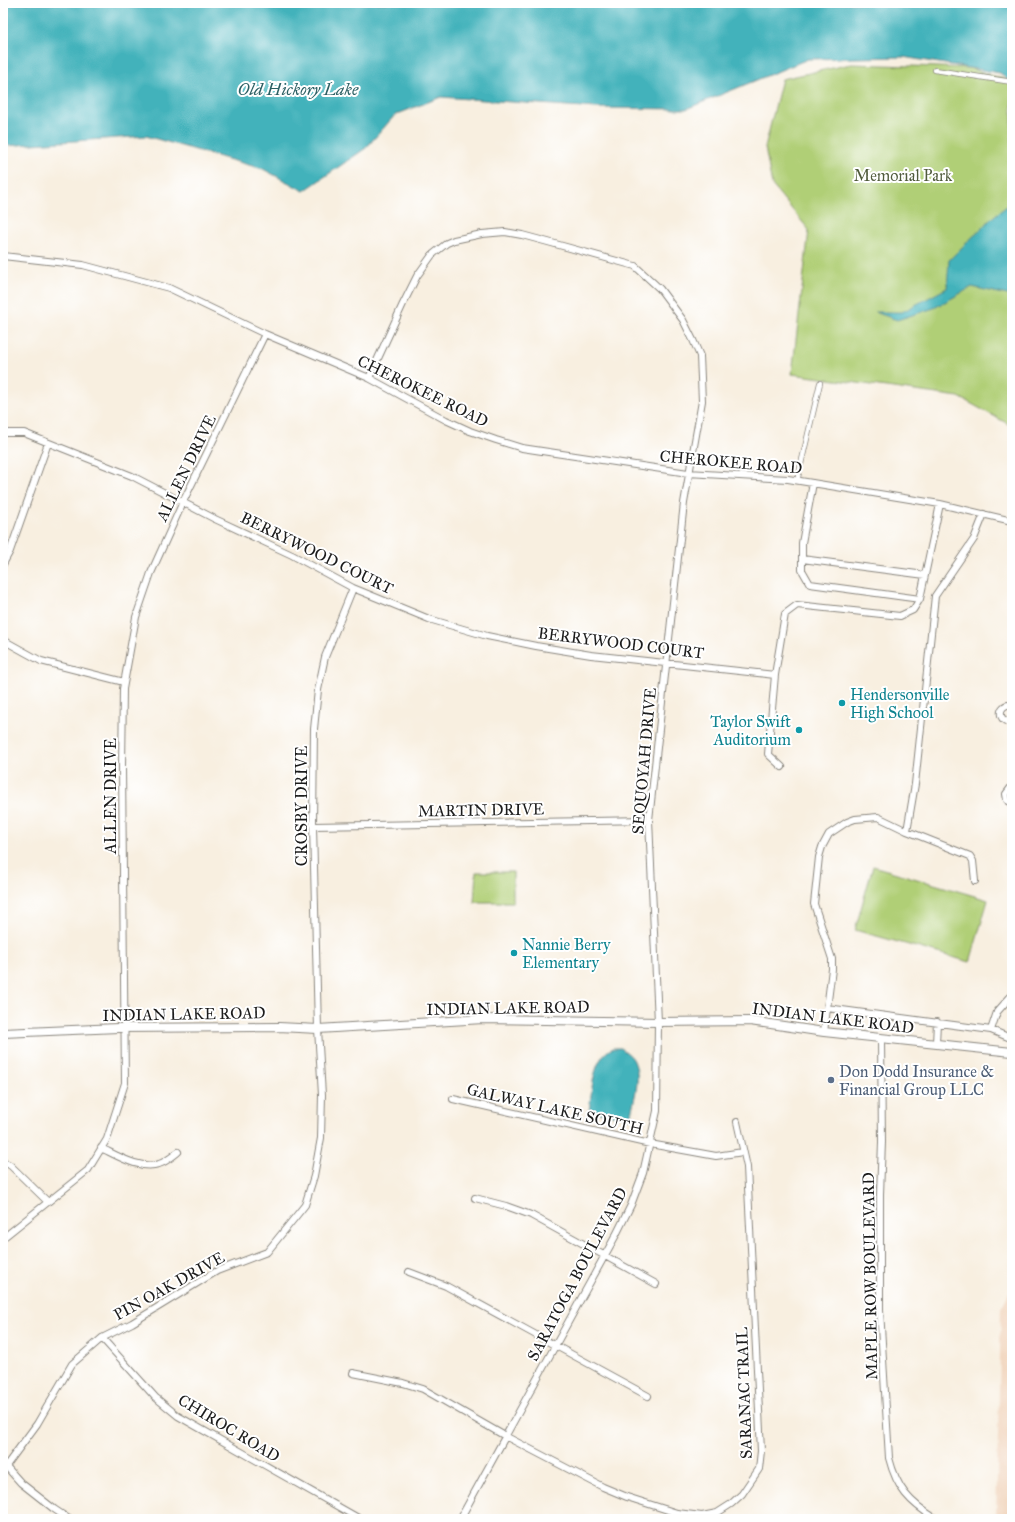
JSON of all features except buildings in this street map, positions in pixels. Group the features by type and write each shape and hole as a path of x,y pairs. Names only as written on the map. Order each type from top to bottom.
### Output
{"street":[{"path":"936,70 1012,82"},
{"name":"SEQUOYAH DRIVE","path":"369,378 417,276 432,255 447,243 454,240 482,234 510,233 554,243 635,266 660,289 683,320 693,340 700,356 702,401 684,502 649,820 658,1022"},
{"name":"CHEROKEE ROAD","path":"3,256 83,265 169,288 265,334 369,378 446,420 470,431 522,448 688,473 788,479 940,504 1012,521"},
{"name":"ALLEN DRIVE","path":"3,1238 88,1170 107,1139 125,1084 122,775 124,682 136,617 151,573 183,502 265,334"},
{"path":"798,477 820,383"},
{"name":"BERRYWOOD COURT","path":"3,433 24,433 132,476 215,519 292,555 353,588 429,619 487,636 591,655 775,675"},
{"path":"3,564 10,551 48,443"},
{"path":"813,483 802,543 802,570 810,584 920,599"},
{"path":"782,767 768,754 775,675 784,614 797,604 900,616 913,610 920,599 940,504"},
{"path":"907,831 915,784 935,596 974,539 984,514"},
{"path":"802,559 925,575"},
{"name":"CROSBY DRIVE","path":"318,1029 313,826 314,729 318,690 325,657 353,588"},
{"path":"3,640 41,661 124,682"},
{"path":"1012,705 1005,706 1001,713 1002,719 1012,722"},
{"path":"1012,786 1006,794 1007,800 1012,802"},
{"path":"824,1032 832,959 814,904 819,857 822,847 829,834 856,818 878,816 907,831 970,856 973,861 975,881"},
{"name":"MARTIN DRIVE","path":"313,826 649,820"},
{"path":"991,1030 997,1012 1012,995"},
{"path":"827,1008 991,1030 1008,1037 1012,1036"},
{"name":"INDIAN LAKE ROAD","path":"3,1032 125,1028 279,1026 318,1029 483,1019 658,1022 750,1021 824,1032 1012,1052"},
{"name":"SARATOGA BOULEVARD","path":"460,1519 631,1205 643,1173 657,1111 658,1022"},
{"path":"936,1044 937,1022"},
{"name":"PIN OAK DRIVE","path":"4,1464 37,1424 72,1364 102,1338 132,1323 217,1271 267,1252 305,1205 314,1176 321,1138 322,1095 318,1029"},
{"name":"MAPLE ROW BOULEVARD","path":"881,1038 882,1142 880,1194 880,1310 889,1458 894,1474 903,1491 919,1509 936,1519"},
{"name":"GALWAY LAKE SOUTH","path":"453,1099 650,1144 716,1156 744,1152"},
{"name":"SARANAC TRAIL","path":"353,1373 403,1383 423,1389 505,1436 603,1487 627,1497 677,1513 702,1516 717,1513 731,1504 742,1494 759,1469 761,1451 747,1167 736,1122"},
{"path":"101,1148 137,1163 148,1165 160,1164 178,1152"},
{"path":"3,1162 10,1165 48,1202"},
{"path":"475,1198 506,1206 531,1216 656,1284"},
{"path":"409,1272 446,1286 648,1396"},
{"name":"CHIROC ROAD","path":"102,1338 155,1397 178,1416 360,1519"},
{"path":"4,1464 21,1483 69,1519"}],"shaded area":[{"path":"1012,1287 1012,1519 996,1519 1001,1308"}],"green space":[{"name":"Memorial Park","path":"851,64 969,68 1012,82 1012,426 959,397 792,374 809,230 772,185 765,147 782,79"},
{"path":"873,866 988,900 970,962 855,930"},
{"path":"476,872 513,872 513,902 474,902"}],"water":[{"name":"Old Hickory Lake","path":"3,3 1012,3 1012,83 1000,73 903,57 808,59 686,109 596,108 441,97 395,115 366,148 304,191 263,169 146,136 3,146"},
{"path":"1012,202 1012,296 972,287 934,308 897,320 875,312 902,312 947,288 949,260 994,216"},
{"path":"613,1048 621,1048 627,1053 633,1059 636,1068 637,1082 630,1118 589,1111 592,1085 597,1067 606,1053"}],"place":[{"name":"Hendersonville High School","path":"842,703"},
{"name":"Taylor Swift Auditorium","path":"799,730"},
{"name":"Nannie Berry Elementary","path":"514,953"},
{"name":"Don Dodd Insurance & Financial Group LLC","path":"831,1080"}]}
